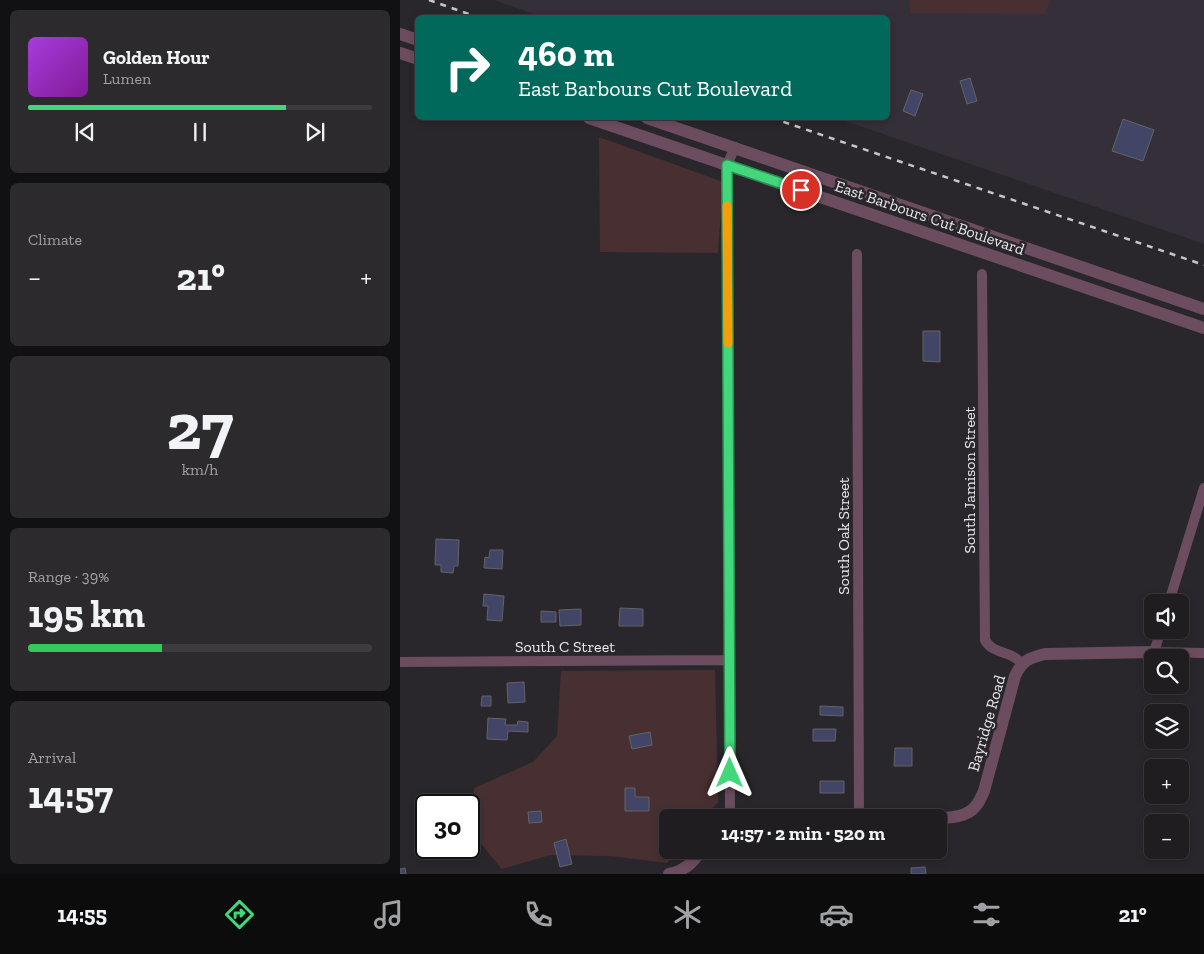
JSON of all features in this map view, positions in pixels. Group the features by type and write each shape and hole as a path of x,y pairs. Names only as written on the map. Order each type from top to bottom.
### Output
{"street":[{"path":"400,34 415,39"},
{"path":"400,53 415,58"},
{"name":"East Barbours Cut Boulevard","path":"598,120 1204,328"},
{"name":"East Barbours Cut Boulevard","path":"653,120 1204,309"},
{"path":"730,809 727,165 735,147"},
{"path":"857,209 863,191"},
{"path":"983,252 988,235"},
{"name":"South Oak Street","path":"857,254 859,809"},
{"name":"South Jamison Street","path":"982,274 986,640 988,646 1023,663"},
{"path":"1102,293 1108,276"},
{"path":"1171,594 1204,488"},
{"name":"Bayridge Road","path":"947,817 967,814 978,804 984,791 1015,676 1027,659 1045,654 1144,652"},
{"name":"Bayridge Road","path":"1189,653 1204,653"},
{"name":"South C Street","path":"400,662 729,660"},
{"path":"669,874 684,869 695,859"}],"shaded area":[{"path":"494,0 1204,0 1204,244 842,120 890,120 890,15 536,15"},
{"path":"910,0 1050,0 1045,14 910,13"},
{"path":"599,137 723,182 718,253 600,252"},
{"path":"715,670 718,802 712,809 659,809 659,859 670,859 667,863 611,856 550,855 502,869 480,843 480,794 474,794 474,788 533,762 557,736 561,671"}],"building":[{"path":"970,78 977,101 967,104 960,81"},
{"path":"911,90 923,94 915,116 903,111"},
{"path":"1123,119 1154,130 1143,161 1112,151"},
{"path":"923,331 940,331 940,362 923,361"},
{"path":"436,539 459,540 458,566 454,566 453,573 441,572 441,565 435,565"},
{"path":"490,550 503,550 502,569 484,568 485,557 489,558"},
{"path":"484,594 504,596 502,621 487,620 488,606 483,606"},
{"path":"620,608 643,609 643,626 619,626"},
{"path":"581,609 581,625 560,626 559,610"},
{"path":"541,611 556,612 556,622 541,622"},
{"path":"524,682 525,702 508,703 507,683"},
{"path":"482,696 491,696 491,706 481,706"},
{"path":"820,706 843,707 843,716 820,715"},
{"path":"488,718 506,719 505,725 517,725 518,721 528,722 528,732 508,731 507,740 487,739"},
{"path":"813,729 836,729 835,741 813,741"},
{"path":"650,732 652,745 632,749 629,736"},
{"path":"895,748 912,748 912,766 894,766"},
{"path":"820,781 844,781 844,793 820,793"},
{"path":"625,788 635,788 635,797 649,797 649,811 625,811"},
{"path":"541,811 542,822 529,823 528,812"},
{"path":"566,839 572,864 560,867 554,843"},
{"path":"925,867 926,874 911,874 911,868"},
{"path":"405,868 406,874 400,874 400,869"}],"railway":[{"path":"429,0 472,15"},
{"path":"778,120 1204,265"}],"slow traffic":[{"path":"727,206 728,343"}],"route":[{"path":"730,773 727,165 801,190"}]}
